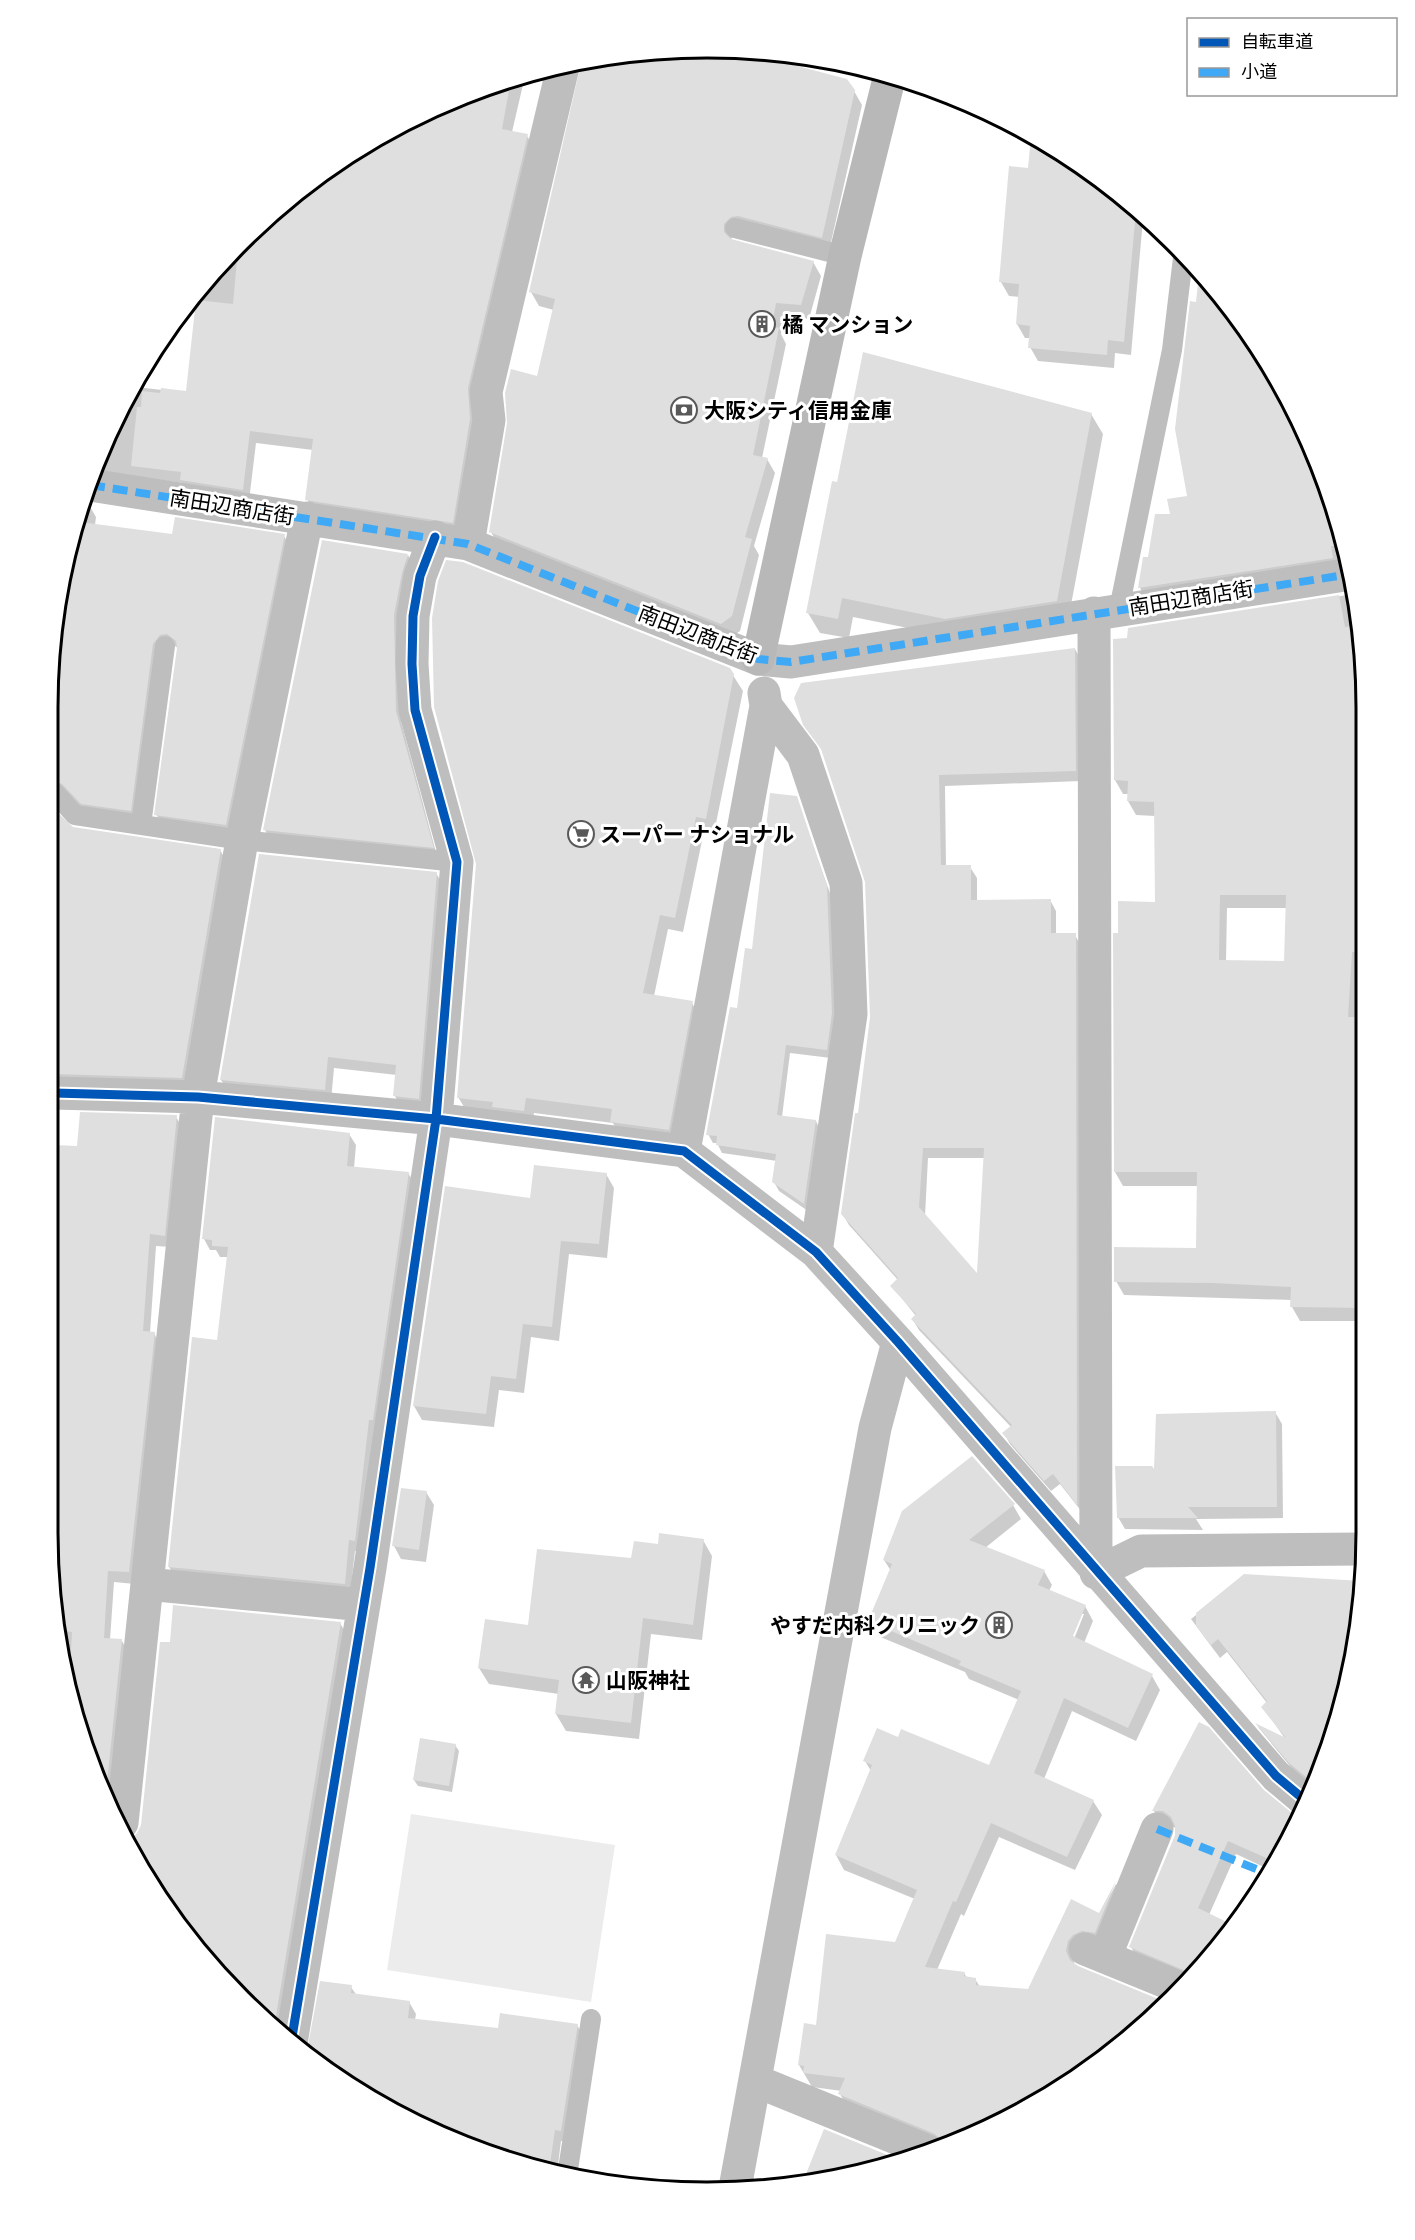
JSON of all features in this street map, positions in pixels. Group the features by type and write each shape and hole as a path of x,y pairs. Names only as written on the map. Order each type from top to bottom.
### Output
{"street":[{"path":"468,544 489,420 486,392 561,76"},
{"path":"684,1151 766,706 758,659 845,256 888,85"},
{"name":"南田辺商店街","path":"98,486 435,537 468,544 758,659 790,662 1343,575"},
{"path":"123,1815 198,1097 242,840 306,518"},
{"path":"293,2031 364,1605 436,1119 457,862 415,710 412,664 413,616 420,576 435,537"},
{"path":"1096,1572 1107,611"},
{"path":"766,706 803,755 846,883 851,1014 816,1252"},
{"path":"58,1093 198,1097 436,1119 684,1151 816,1252 898,1342 1276,1776 1300,1796"},
{"path":"736,2181 875,1428 898,1342"},
{"path":"1096,1572 1141,1551 1356,1549"},
{"path":"147,1584 364,1605"},
{"path":"1157,1829 1095,1953 1172,1985"},
{"path":"756,2081 917,2147"}],"lane":[{"path":"735,228 845,256"},
{"path":"1107,611 1172,350 1182,266"},
{"path":"141,825 165,646"},
{"path":"58,796 75,815 242,840 457,862"},
{"path":"569,2166 591,2019"}],"shaded area":[{"path":"411,1814 615,1845 591,2002 387,1970"}],"building":[{"path":"708,58 750,60 788,64 847,79 855,90 822,238 738,216 731,217 724,224 724,232 731,239 814,261 801,305 776,303 772,326 779,328 753,455 768,458 745,537 752,539 732,616 721,624 489,532 507,423 505,393 511,369 537,376 555,299 529,292 579,71 665,60"},
{"path":"509,90 502,129 528,134 468,388 470,419 453,523 305,500 313,439 250,431 243,490 180,480 181,472 131,466 137,407 141,407 142,391 160,393 161,388 186,391 195,310 203,301 233,304 237,262 312,193 383,145 420,125"},
{"path":"1030,144 1103,193 1135,220 1124,342 1108,340 1107,355 1028,348 1030,326 1016,324 1019,284 999,282 1009,166 1028,168"},
{"path":"1198,284 1222,312 1270,383 1307,459 1322,499 1335,546 1331,546 1333,558 1138,588 1143,557 1148,557 1155,514 1170,514 1167,499 1187,496 1175,429 1190,301 1196,302"},
{"path":"863,352 1092,413 1057,601 945,619 842,598 838,619 806,613 832,481 837,482"},
{"path":"175,517 285,534 226,825 154,815 177,648 176,641 167,634 160,635 153,644 131,811 81,804 58,782 58,708 64,623 71,581 86,523 172,534"},
{"path":"322,540 408,554 394,615 396,711 434,848 263,830"},
{"path":"446,560 463,562 730,668 734,674 706,819 696,817 675,918 660,915 643,993 693,1001 669,1130 610,1122 612,1109 526,1098 524,1111 492,1107 493,1102 457,1098 476,864 434,707 432,618 438,581"},
{"path":"1339,595 1345,627 1351,626 1356,708 1356,952 1352,952 1348,1017 1356,1017 1356,1308 1290,1307 1291,1287 1114,1282 1114,1247 1196,1248 1197,1172 1114,1172 1113,933 1118,933 1118,901 1155,902 1154,802 1127,801 1128,781 1114,780 1113,639 1127,638 1128,628","holes":["1220,895 1286,895 1284,961 1219,960"]},
{"path":"1075,648 1076,771 939,775 941,865 971,865 971,900 1051,899 1051,933 1076,933 1077,1505 1053,1474 1044,1481 1002,1433 1012,1425 911,1319 916,1314 890,1286 898,1278 841,1214 855,1113 858,1113 870,1017 865,882 821,749 803,725 794,698 801,683","holes":["923,1148 984,1148 977,1273 919,1207"]},
{"path":"770,793 797,796 827,886 832,1013 827,1050 786,1045 777,1115 816,1120 804,1204 772,1182 776,1154 716,1145 717,1136 706,1135 730,1007 737,1008 745,948 752,949"},
{"path":"58,813 73,827 221,849 182,1078 58,1074"},
{"path":"259,854 437,872 419,1099 393,1096 396,1065 328,1057 325,1090 220,1080"},
{"path":"80,1112 177,1115 165,1236 150,1234 143,1331 155,1332 129,1572 108,1571 104,1638 122,1639 107,1779 93,1741 71,1659 72,1632 66,1631 60,1575 58,1145 77,1146"},
{"path":"215,1117 350,1133 347,1166 409,1172 373,1420 369,1420 355,1541 349,1540 345,1584 168,1567 192,1337 217,1340 228,1247 212,1246 212,1240 202,1239"},
{"path":"534,1165 607,1173 599,1244 561,1241 552,1327 523,1324 516,1379 491,1376 486,1414 413,1406 445,1186 530,1198"},
{"path":"1276,1411 1277,1507 1188,1507 1198,1518 1117,1518 1115,1466 1152,1466 1154,1469 1156,1414"},
{"path":"972,1456 1015,1504 969,1540 1045,1570 1038,1585 1086,1605 1073,1636 1153,1674 1128,1728 1064,1698 1034,1773 1094,1800 1067,1857 991,1823 956,1902 953,1901 925,1967 965,1972 964,1976 976,1978 976,1985 1028,1989 1071,1899 1099,1913 1116,1881 1095,1933 1082,1931 1073,1935 1068,1941 1066,1951 1070,1960 1078,1966 1158,1999 1103,2047 1032,2095 995,2115 939,2138 935,2134 838,2094 845,2078 803,2073 804,2066 798,2065 804,2023 816,2025 826,1934 895,1942 917,1890 835,1855 872,1765 863,1761 877,1728 898,1737 901,1729 989,1765 1021,1691 959,1665 961,1661 868,1621 892,1564 883,1560 902,1511"},
{"path":"401,1488 427,1491 419,1550 392,1546"},
{"path":"659,1533 704,1539 693,1625 643,1618 631,1723 555,1714 559,1680 478,1668 485,1619 528,1625 537,1549 631,1558 634,1541 658,1544"},
{"path":"1244,1574 1354,1581 1344,1659 1322,1741 1308,1778 1289,1763 1255,1723 1286,1738 1261,1707 1267,1701 1218,1639 1211,1645 1196,1626 1196,1613"},
{"path":"173,1605 341,1622 276,2016 249,1991 193,1928 168,1893 134,1836 141,1825 160,1642 170,1642"},
{"path":"1199,1722 1209,1727 1264,1790 1293,1814 1269,1859 1228,1841 1198,1908 1226,1922 1185,1971 1129,1947 1175,1835 1175,1826 1171,1817 1163,1811 1152,1811"},
{"path":"420,1738 456,1744 449,1786 413,1780"},
{"path":"320,1981 352,1985 351,1993 410,2001 408,2018 498,2028 500,2013 578,2024 561,2131 555,2130 550,2162 499,2147 420,2115 383,2095 308,2044"},
{"path":"824,2129 888,2155 834,2169 806,2174"}],"marked path":[{"path":"98,486 468,544 758,659 791,662 1343,575"},
{"path":"1157,1829 1261,1871"}],"cycle path":[{"path":"293,2031 370,1568 436,1119 457,862 415,710 412,664 413,616 420,576 435,537"},
{"path":"58,1093 198,1097 436,1119 684,1151 816,1252 898,1342 1276,1776 1300,1796"}],"place":[{"name":"橘 マンション","path":"762,324"},
{"name":"大阪シティ信用金庫","path":"684,410"},
{"name":"スーパー ナショナル","path":"581,834"},
{"name":"やすだ内科クリニック","path":"999,1625"},
{"name":"山阪神社","path":"586,1680"}]}
